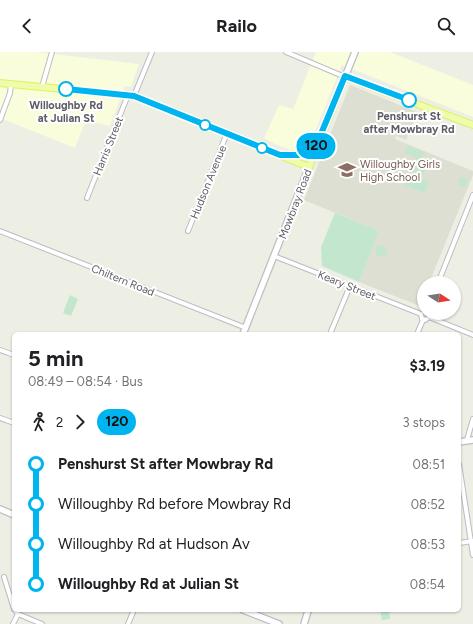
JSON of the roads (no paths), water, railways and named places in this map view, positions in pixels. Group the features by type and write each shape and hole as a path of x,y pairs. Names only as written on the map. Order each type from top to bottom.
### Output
{"main road":[{"name":"Mowbray Road","path":"245,331 355,52"},
{"path":"345,76 473,125"},
{"path":"0,83 131,96 227,133 309,167"},
{"path":"280,155 304,154 319,142"},
{"path":"0,509 12,514"},
{"path":"248,612 279,624"},
{"path":"305,623 308,612"}],"street":[{"path":"42,87 52,52"},
{"name":"Harris Street","path":"87,198 131,96 152,52"},
{"path":"286,52 345,76"},
{"path":"0,120 10,94 11,84"},
{"name":"Hudson Avenue","path":"188,231 227,133"},
{"path":"441,276 473,195"},
{"name":"Chiltern Road","path":"0,231 245,331"},
{"name":"Keary Street","path":"274,256 417,311"},
{"path":"331,332 350,286"},
{"path":"419,332 423,320"},
{"path":"440,320 473,335"},
{"path":"0,350 12,354"},
{"path":"0,418 12,422"},
{"path":"470,440 473,419"},
{"path":"461,476 473,555"},
{"path":"461,543 472,541"},
{"path":"4,577 12,600"},
{"path":"13,624 16,612"},
{"path":"18,612 42,624"},
{"path":"128,624 133,612"}],"place":[{"name":"Willoughby Rd at Julian St","path":"66,89"},
{"name":"Penshurst St after Mowbray Rd","path":"409,100"},
{"name":"Willoughby Girls High School","path":"347,170"}]}
